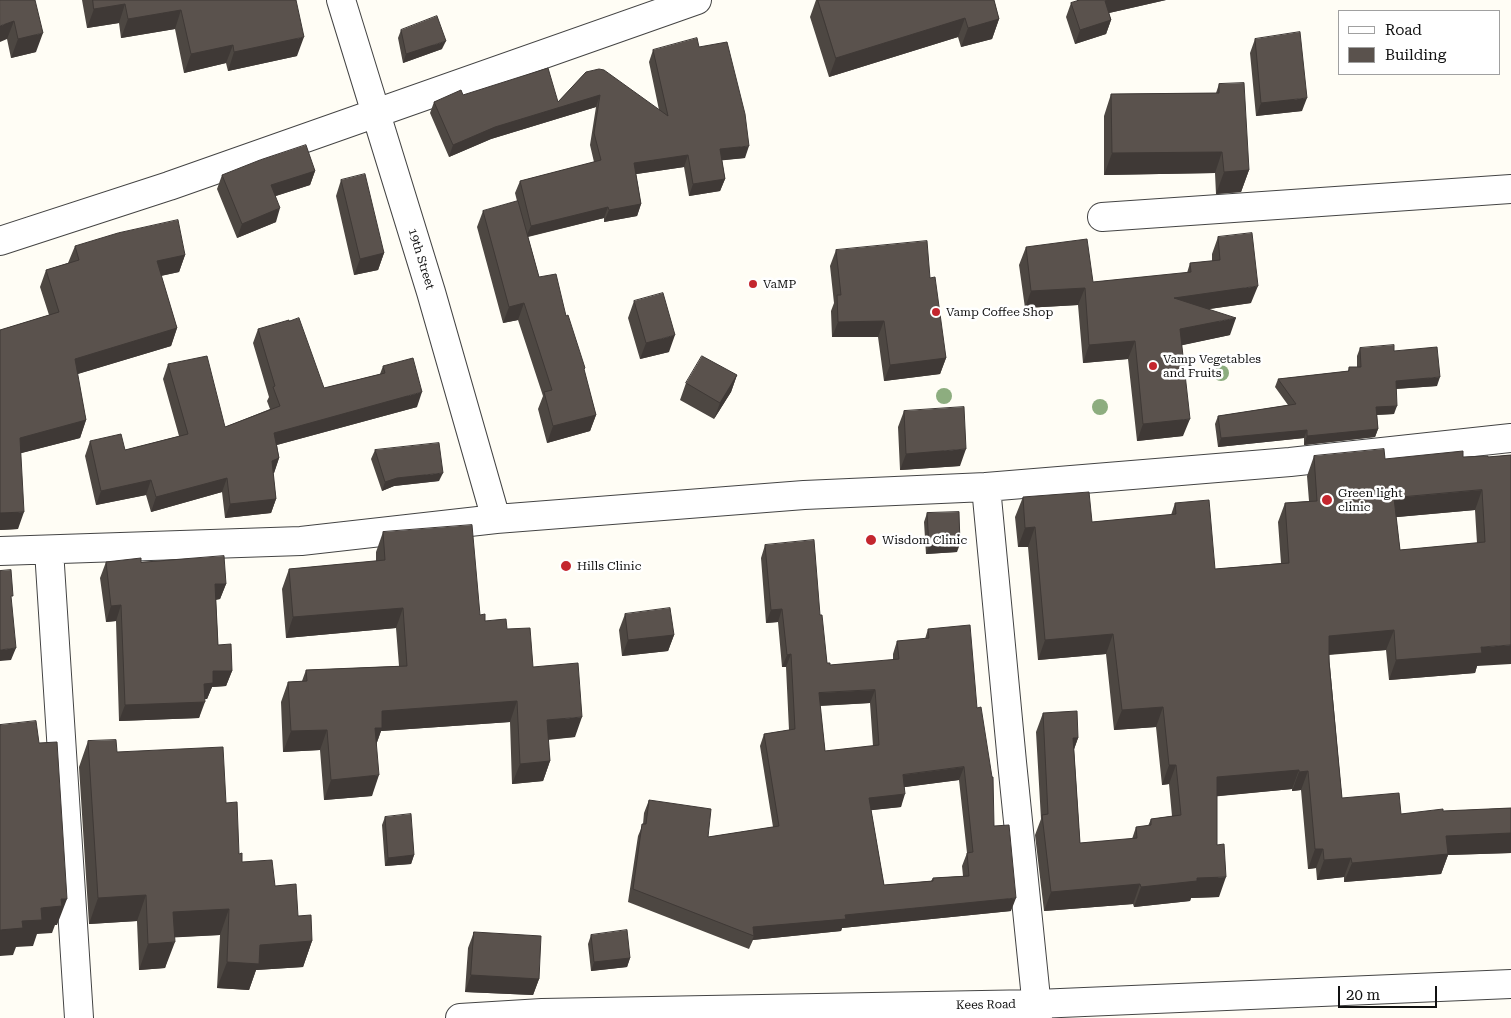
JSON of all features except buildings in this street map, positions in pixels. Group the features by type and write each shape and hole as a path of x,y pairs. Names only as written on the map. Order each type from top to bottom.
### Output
{"street":[{"name":"19th Street","path":"340,0 431,292 496,519"},
{"path":"0,241 169,186 697,0"},
{"path":"1102,217 1511,189"},
{"path":"0,552 301,541 496,519 804,496 986,487 1290,462 1511,438"},
{"path":"986,487 1037,1011"},
{"path":"49,550 79,1018"},
{"name":"Kees Road","path":"460,1018 542,1012 1037,1011 1511,984"}],"place":[{"name":"VaMP","path":"753,284"},
{"name":"Vamp Coffee Shop","path":"936,312"},
{"name":"Vamp Vegetables and Fruits","path":"1153,366"},
{"name":"Green light clinic","path":"1327,500"},
{"name":"Wisdom Clinic","path":"871,540"},
{"name":"Hills Clinic","path":"566,566"}]}
